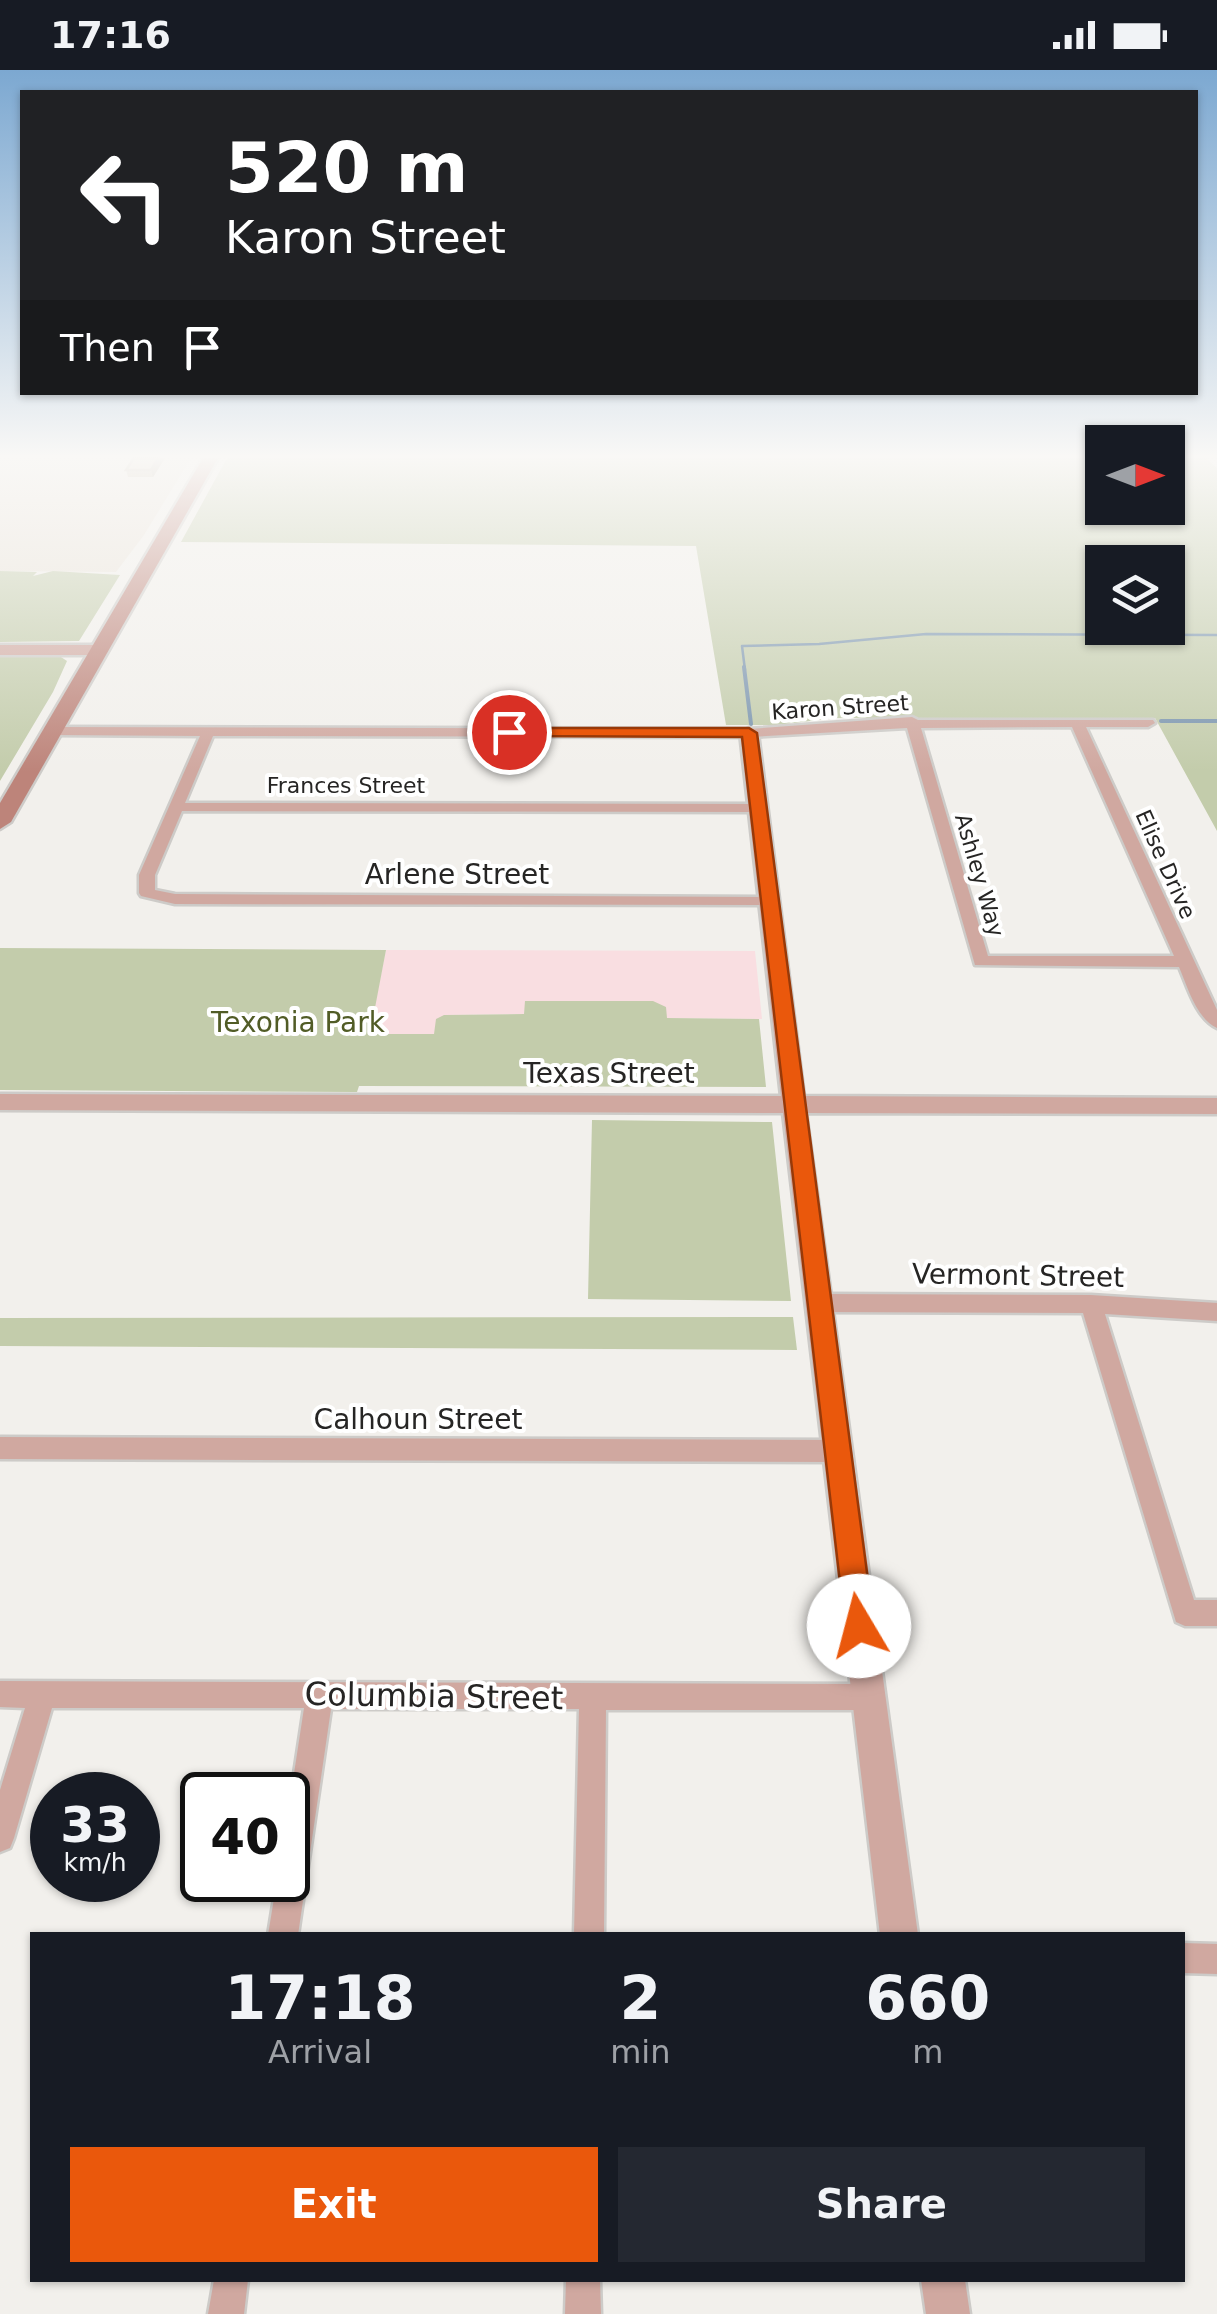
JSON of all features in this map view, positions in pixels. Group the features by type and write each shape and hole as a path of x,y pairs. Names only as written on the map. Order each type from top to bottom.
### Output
{"main road":[{"path":"0,822 150,563"}],"street":[{"path":"0,650 100,650"},
{"name":"Ashley Way","path":"912,722 981,960 1186,962"},
{"name":"Karon Street","path":"54,730 749,733 838,723 1148,723"},
{"name":"Elise Drive","path":"1077,724 1205,1007 1217,1022"},
{"path":"175,808 208,732"},
{"path":"749,733 899,1932"},
{"name":"Frances Street","path":"175,808 758,808"},
{"name":"Arlene Street","path":"175,808 147,876 146,893 175,899 768,900"},
{"name":"Texas Street","path":"0,1102 1217,1106"},
{"name":"Vermont Street","path":"818,1303 1092,1304 1217,1312"},
{"path":"1092,1304 1185,1613 1217,1613"},
{"name":"Calhoun Street","path":"0,1448 836,1451"},
{"name":"Columbia Street","path":"0,1694 868,1697"},
{"path":"0,1838 42,1694"},
{"path":"283,1932 320,1694"},
{"path":"589,1932 593,1697"},
{"path":"1185,1958 1217,1959"},
{"path":"226,2314 231,2282"},
{"path":"583,2314 584,2282"},
{"path":"944,2282 948,2314"}],"shaded area":[{"path":"0,563 123,563 116,572 0,571"},
{"path":"386,950 755,951 762,1019 666,1018 526,1001 524,1014 444,1015 434,1034 369,1034"}],"green space":[{"path":"699,563 1085,563 1085,645 1185,645 1185,563 1217,563 1217,831 1155,718 836,718 776,725 726,725"},
{"path":"0,571 37,572 33,576 53,571 120,575 79,641 0,642"},
{"path":"0,657 61,657 67,661 0,781"},
{"name":"Texonia Park","path":"0,948 386,950 370,1034 434,1034 436,1019 444,1015 524,1014 525,1001 653,1001 666,1007 667,1018 759,1019 766,1087 359,1086 357,1092 0,1090"},
{"path":"592,1120 772,1122 791,1301 588,1299"},
{"path":"793,1317 797,1350 0,1346 0,1318"}],"waterway":[{"path":"745,670 742,646 819,644 926,634 1217,635"},
{"path":"744,667 751,724"},
{"path":"1161,721 1217,721"}],"route":[{"path":"509,732 749,733 859,1626"}]}
